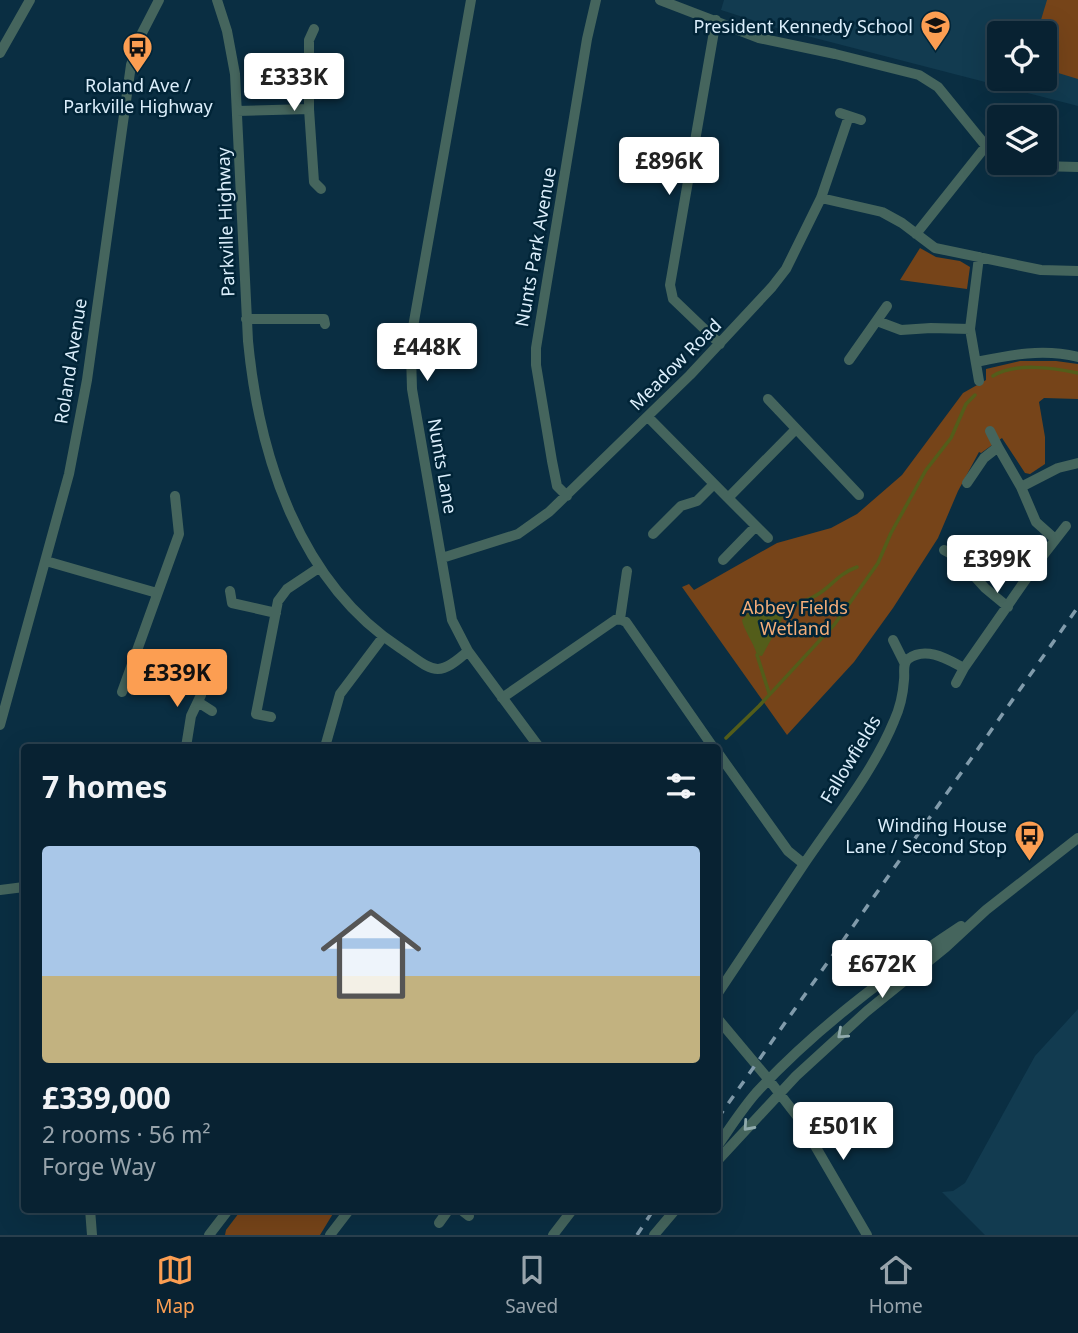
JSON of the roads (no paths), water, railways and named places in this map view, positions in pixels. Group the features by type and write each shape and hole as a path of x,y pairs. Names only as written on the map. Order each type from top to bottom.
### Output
{"street":[{"path":"0,53 30,0"},
{"name":"Roland Avenue","path":"0,725 69,474 87,380 131,65 138,40 159,0"},
{"name":"Parkville Highway","path":"217,0 232,52 253,391 269,460 284,498 320,567 340,594 383,637 437,670 452,666 468,650"},
{"name":"Nunts Lane","path":"471,0 413,327 411,354 415,406 452,620 468,650 537,744"},
{"name":"Nunts Park Avenue","path":"566,496 557,486 550,452 536,365 536,348 587,39 596,0"},
{"path":"660,0 759,38 919,75 938,87 986,146 916,234"},
{"path":"716,20 670,285 673,299 719,344"},
{"path":"314,29 309,40 309,109 314,182 321,189"},
{"path":"237,111 309,109"},
{"name":"Meadow Road","path":"442,558 518,534 550,512 719,344 786,269 821,198 845,115 861,120"},
{"path":"1057,166 1078,167"},
{"path":"821,198 882,212 902,223 935,248 1041,270 1078,271"},
{"path":"978,379 970,329 979,257"},
{"path":"849,360 887,306"},
{"name":"Parkville Highway","path":"247,319 325,319"},
{"path":"877,321 901,330 970,329"},
{"path":"976,362 1027,352 1065,354 1078,358"},
{"path":"768,400 859,495"},
{"path":"648,417 768,538"},
{"path":"728,498 796,429"},
{"path":"990,431 1021,487 1036,523 1055,539"},
{"path":"967,483 984,458 998,447"},
{"path":"1021,487 1058,468 1078,463"},
{"path":"653,534 681,506 697,501 714,484"},
{"path":"122,692 179,534 175,496"},
{"path":"956,683 1066,526"},
{"path":"723,559 756,527"},
{"path":"957,557 964,544"},
{"path":"943,550 957,557 985,588 1008,607"},
{"path":"46,561 157,593"},
{"path":"271,717 256,714 281,595 320,567"},
{"path":"620,619 627,571"},
{"path":"230,591 232,603 276,613"},
{"path":"502,698 620,619 626,622 711,744"},
{"path":"326,744 340,694 383,637"},
{"path":"893,640 905,664 919,654 930,653 964,668"},
{"name":"Fallowfields","path":"721,988 877,754 891,728 903,692 905,664"},
{"path":"186,744 191,716 204,679"},
{"path":"198,702 212,711"},
{"path":"721,757 788,851 804,864"},
{"path":"721,1141 752,1097 872,988 986,910 1078,838"},
{"path":"0,890 21,887"},
{"path":"721,1157 780,1093 867,1011 946,947 986,910"},
{"path":"721,1023 800,1119 867,1235"},
{"path":"90,1213 92,1235"},
{"path":"209,1235 226,1213"},
{"path":"330,1235 345,1213"},
{"path":"439,1223 446,1213"},
{"path":"553,1235 570,1213"},
{"path":"652,1235 667,1213"},
{"path":"652,1235 672,1213"}],"waterway":[{"path":"993,376 1023,368 1078,373"},
{"path":"726,738 834,625 878,563 891,533 926,470 951,438 966,404 975,395"},
{"path":"791,606 818,595 843,574 857,567"},
{"path":"757,655 769,693"}],"railway":[{"path":"721,1114 1078,607"},
{"path":"637,1235 651,1213"}],"place":[{"name":"President Kennedy School","path":"936,53"},
{"name":"Roland Ave / Parkville Highway","path":"138,74"},
{"name":"Winding House Lane / Second Stop","path":"1030,862"}],"park label":[{"name":"Abbey Fields Wetland","path":"795,617"}]}
